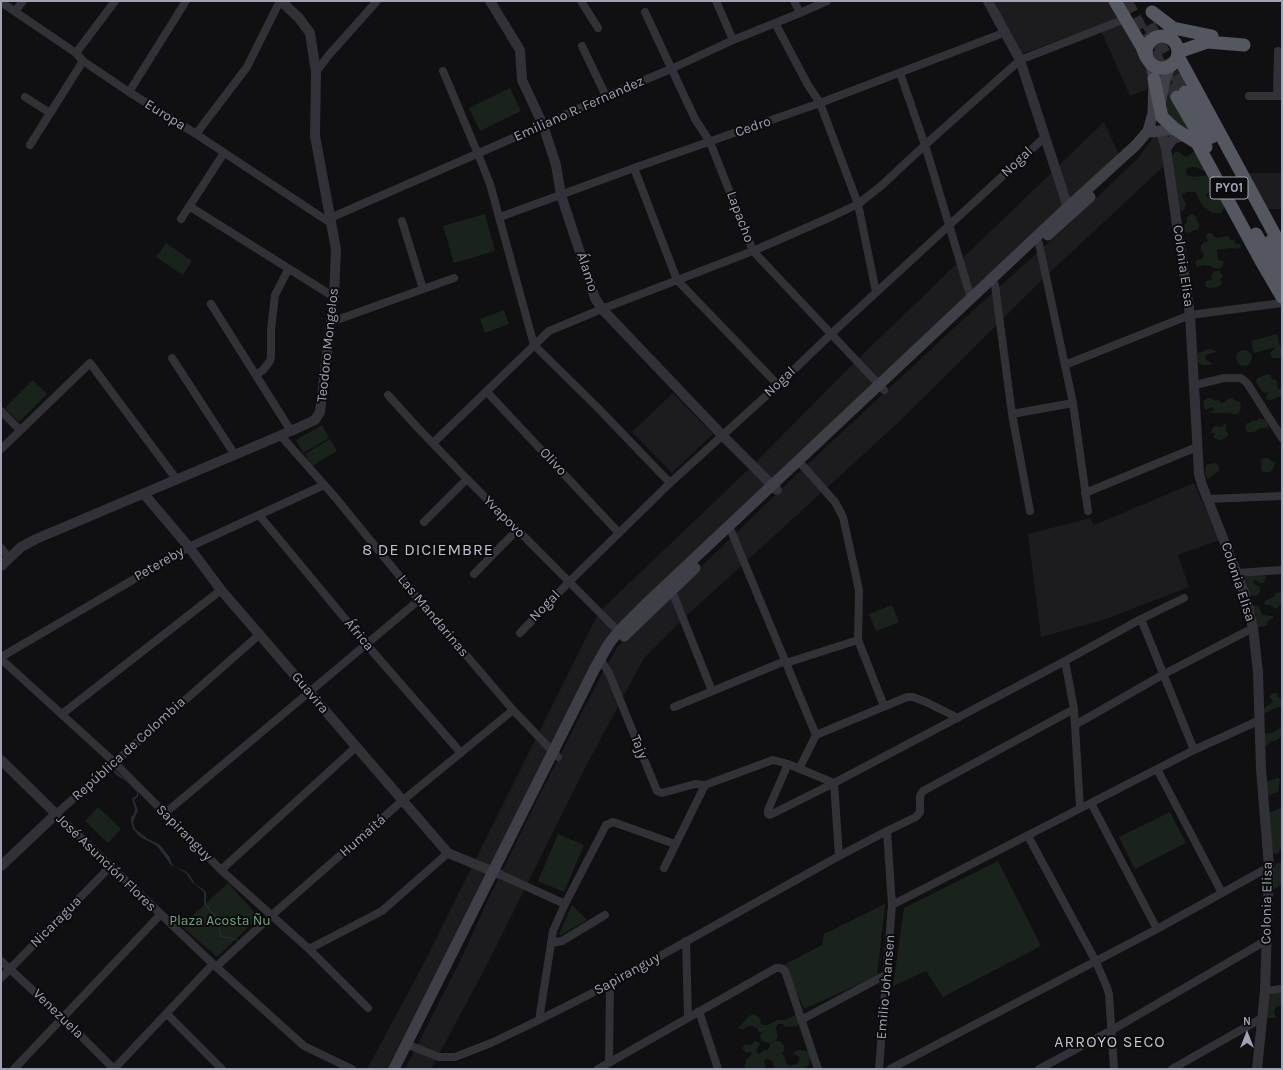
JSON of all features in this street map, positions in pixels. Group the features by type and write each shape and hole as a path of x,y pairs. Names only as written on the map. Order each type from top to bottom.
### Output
{"highway":[{"path":"1115,1 1142,47 1148,61 1160,69 1170,67 1176,60 1174,46"},
{"path":"1148,6 1173,28 1212,36 1190,35 1174,46"},
{"path":"1148,6 1174,46 1184,70 1281,243"},
{"path":"1148,61 1146,46 1158,36 1174,46 1207,42 1244,45"},
{"path":"1184,70 1186,57 1199,44"},
{"path":"1154,79 1163,119 1180,133 1196,143 1282,297"},
{"name":"PY01","path":"1282,260 1181,94 1282,279"}],"main road":[{"path":"775,488 803,466 881,387 989,288 1136,145 1148,131 1153,113 1154,79 1148,61"},
{"path":"1157,132 1164,84 1170,67"},
{"path":"1069,211 1157,132 1180,133"},
{"path":"402,1069 410,1046 602,662 621,634 881,387 972,298 989,288"},
{"path":"394,1069 410,1046"}],"street":[{"path":"15,11 23,1"},
{"path":"76,52 115,1"},
{"path":"129,92 186,1"},
{"path":"316,72 328,56 377,1"},
{"name":"Álamo","path":"490,1 520,50 522,80 543,125 556,165 561,195 595,298 602,309 722,435 775,488"},
{"path":"581,1 598,28"},
{"path":"716,1 733,40"},
{"path":"794,1 800,14"},
{"name":"Emiliano R. Fernandez","path":"331,221 606,96 671,69 733,40 800,14 827,1"},
{"path":"988,1 1020,60 1069,211"},
{"name":"Europa","path":"1,2 76,52 83,61 129,92 331,221"},
{"path":"196,134 247,67 284,2"},
{"name":"Teodoro Mongelos","path":"1,566 21,547 36,539 281,436 315,420 320,412 334,297 336,249 315,136 316,72 310,33 299,18 284,2"},
{"name":"Lapacho","path":"645,12 695,119 710,142 753,251 881,387"},
{"path":"433,443 549,331 753,251 858,204 881,186 924,145 1020,60 1125,19"},
{"path":"775,23 808,85 820,103 858,204 876,292"},
{"name":"Cedro","path":"500,217 820,103 1006,32"},
{"path":"582,46 606,96"},
{"path":"1249,96 1280,96 1278,51"},
{"path":"30,145 83,61"},
{"path":"443,71 490,184 534,345 599,409 670,483"},
{"path":"900,73 972,298"},
{"path":"24,97 50,113"},
{"name":"Colonia Elisa","path":"1157,132 1166,149 1190,315 1199,474 1245,594 1253,628 1258,672 1261,769 1269,867 1265,991 1257,1069"},
{"path":"1166,149 1180,133"},
{"name":"Nogal","path":"520,633 569,582 670,483 778,385 830,334 1044,137"},
{"path":"181,219 224,153"},
{"path":"634,168 677,280 778,385"},
{"path":"189,206 288,270 334,297"},
{"path":"402,221 423,289"},
{"path":"1038,240 1073,403 1088,511"},
{"path":"256,375 263,370 270,361 272,348 271,330 275,295 288,270"},
{"path":"331,322 454,278"},
{"path":"989,288 1030,511"},
{"path":"1065,365 1190,315 1282,303"},
{"path":"211,304 291,431"},
{"path":"172,358 235,455"},
{"path":"1,449 90,363 177,480"},
{"path":"1195,385 1224,378 1241,378 1247,383 1282,438"},
{"name":"Olivo","path":"487,392 619,533"},
{"name":"Yvapovo","path":"388,395 416,427 467,480 621,634"},
{"path":"1012,414 1073,403"},
{"path":"1,411 20,430"},
{"name":"Las Mandarinas","path":"281,436 513,710 556,754"},
{"path":"1085,493 1197,447"},
{"path":"803,466 835,502 843,517 859,590 858,640 884,706"},
{"path":"424,522 467,480"},
{"name":"Petereby","path":"1,658 189,547 324,485"},
{"name":"Guavira","path":"144,494 189,547 222,590 402,801 448,852 496,873"},
{"path":"1208,499 1282,496"},
{"name":"África","path":"259,515 366,644 461,753"},
{"path":"731,529 816,735"},
{"path":"474,574 517,530"},
{"path":"1,548 9,558"},
{"path":"1237,573 1282,570"},
{"path":"670,586 712,691"},
{"path":"62,714 222,590"},
{"path":"788,764 768,810 768,814 772,815 834,783 1065,661 1141,619 1184,598"},
{"path":"164,814 419,600"},
{"path":"1141,619 1194,750"},
{"path":"1075,725 1164,674 1253,628"},
{"name":"República de Colombia","path":"2,862 260,634"},
{"path":"674,707 786,662 858,640"},
{"name":"Sapiranguy","path":"1,658 114,762 221,870 310,949 368,1008"},
{"path":"1065,661 1074,709 1080,808"},
{"name":"Tajy","path":"602,662 612,678 657,791 662,793 695,784 705,785"},
{"path":"799,769 816,735 907,697 913,697 958,718"},
{"name":"Sapiranguy","path":"410,1046 439,1057 455,1057 491,1044 610,984 839,856 919,815 920,796 923,791 1074,709"},
{"name":"Humaitá","path":"114,1069 215,965 402,801 513,710"},
{"path":"892,905 1194,750 1260,720"},
{"path":"221,870 356,747"},
{"name":"José Asunción Flores","path":"1,760 110,867 304,1046 352,1069"},
{"path":"664,868 705,785 773,760 788,764 834,783"},
{"path":"1157,769 1222,893"},
{"path":"834,783 839,856"},
{"path":"1091,803 1157,929"},
{"path":"539,1020 553,931 606,825 613,822 676,844"},
{"name":"Emilio Johansen","path":"879,1069 892,905 887,831"},
{"path":"1028,836 1095,960 1109,994 1114,1069"},
{"path":"310,949 382,911 448,852"},
{"name":"Nicaragua","path":"1,978 110,867"},
{"path":"890,1069 1095,960 1157,929 1269,867"},
{"path":"496,873 566,904"},
{"path":"14,1069 161,914"},
{"path":"551,943 562,941 605,915"},
{"path":"1039,1069 1112,1030 1267,940"},
{"path":"686,941 688,1017"},
{"name":"Venezuela","path":"1,961 63,1018 114,1069"},
{"path":"598,1069 776,968 781,968 785,971 818,1069"},
{"path":"801,1020 887,974"},
{"path":"609,1062 610,984"},
{"path":"1265,991 1282,989"},
{"path":"699,1011 718,1069"},
{"path":"167,1014 222,1069"},
{"path":"1172,1069 1262,1018"}],"shaded area":[{"path":"991,1 1114,1 1121,17 1019,55"},
{"path":"1124,18 1149,67 1149,89 1130,96 1099,26"},
{"path":"1104,122 1119,155 769,481 618,630 391,1069 367,1069 420,971 599,612 752,466 858,359"},
{"path":"1156,134 1160,134 1165,165 1047,275 900,421 684,618 644,658 583,772 488,963 431,1069 405,1069 462,957 540,794 597,683 616,649 626,636 674,593 796,475 956,326 1068,225 1138,158"},
{"path":"1244,173 1282,173 1282,209 1263,209"},
{"path":"673,393 713,434 672,473 632,432"},
{"path":"1194,483 1219,540 1178,555 1189,587 1103,620 1041,637 1028,534 1090,518 1094,525"},
{"path":"113,770 115,770 138,791 138,796 134,800 138,810 133,822 135,829 148,839 159,844 169,856 172,864 189,874 195,884 204,890 206,893 206,904 219,918 220,933 223,936 238,939 237,940 221,937 219,933 218,919 204,904 204,892 192,882 186,873 171,865 157,846 139,836 133,829 131,817 134,814 135,809 132,799 137,795 137,792 127,782 115,774"}],"green space":[{"path":"1177,67 1188,89 1195,138 1161,109 1160,104"},
{"path":"510,88 521,111 480,131 469,108"},
{"path":"1177,151 1186,157 1195,151 1206,170 1203,171 1196,167 1191,167 1186,169 1187,175 1194,177 1208,175 1217,188 1207,193 1206,196 1213,196 1218,193 1225,206 1221,213 1213,213 1204,207 1195,192 1187,192 1182,195 1186,205 1184,210 1179,211 1171,156"},
{"path":"485,214 495,251 454,263 443,226"},
{"path":"1192,214 1197,217 1196,219 1199,224 1199,229 1190,233 1185,232 1183,226 1187,222 1187,217"},
{"path":"1208,233 1211,233 1214,237 1218,238 1228,236 1230,240 1234,240 1236,244 1240,244 1241,247 1237,249 1230,248 1217,250 1218,260 1224,262 1220,269 1203,265 1198,267 1195,263 1197,260 1203,259 1204,254 1201,250 1201,246 1204,242 1208,242 1206,236"},
{"path":"166,243 192,261 183,275 156,257"},
{"path":"1215,271 1219,271 1223,276 1220,279 1222,284 1218,287 1208,288 1205,286 1206,281 1212,280 1211,276"},
{"path":"504,310 509,324 485,333 480,319"},
{"path":"1277,334 1280,346 1282,347 1282,358 1272,358 1270,353 1276,347 1254,353 1251,341"},
{"path":"1209,349 1216,352 1205,356 1205,359 1212,365 1202,365 1197,362 1198,353"},
{"path":"1244,350 1250,352 1252,358 1250,364 1244,366 1238,364 1236,358 1238,352"},
{"path":"1268,374 1273,380 1276,379 1278,389 1282,389 1282,396 1270,400 1266,399 1269,392 1264,393 1256,381 1258,378"},
{"path":"33,380 47,394 19,422 5,408"},
{"path":"1211,398 1215,401 1218,399 1221,403 1225,402 1229,398 1240,402 1240,411 1238,414 1208,413 1215,410 1212,407 1205,410 1203,401"},
{"path":"1259,418 1266,420 1268,423 1268,428 1261,428 1254,432 1247,432 1245,427 1247,423 1250,423 1252,420 1257,421"},
{"path":"1224,424 1227,425 1225,427 1228,436 1221,440 1214,438 1215,433 1211,433 1214,426 1222,427"},
{"path":"322,425 329,438 303,453 296,440"},
{"path":"330,439 337,451 312,466 305,454"},
{"path":"1264,458 1275,463 1270,472 1262,471 1262,463 1260,460"},
{"path":"1214,463 1217,464 1220,470 1208,479 1205,475 1206,465"},
{"path":"1263,575 1266,577 1264,583 1259,583 1256,580 1253,581 1260,587 1260,593 1256,596 1251,595 1246,580 1242,576"},
{"path":"1282,592 1282,603 1277,608 1275,609 1271,605 1264,604 1265,601 1273,597 1276,593"},
{"path":"892,605 899,622 876,631 869,614"},
{"path":"1256,605 1260,608 1262,615 1273,616 1273,618 1268,621 1267,625 1261,627 1256,626 1256,616 1252,606"},
{"path":"1277,693 1279,698 1282,697 1282,706 1263,714 1264,708 1273,702 1269,696"},
{"path":"1282,727 1280,738 1264,746 1262,734 1272,733"},
{"path":"1277,778 1280,779 1278,792 1266,796 1266,782"},
{"path":"98,807 121,829 108,843 85,821"},
{"path":"1282,807 1282,848 1277,854 1270,854 1266,812 1271,812"},
{"path":"1170,812 1186,843 1135,869 1119,837"},
{"path":"558,834 584,845 564,892 538,881"},
{"path":"998,861 1041,946 943,997 926,971 893,986 904,908"},
{"path":"1282,862 1282,885 1274,889 1271,887 1274,867 1276,864"},
{"name":"Plaza Acosta Ñu","path":"228,883 259,917 217,957 181,926"},
{"path":"885,904 877,976 804,1009 784,965 822,945 824,934"},
{"path":"572,905 587,920 561,935 559,934"},
{"path":"1282,993 1282,1007 1277,1006 1274,1011 1276,1018 1269,1018 1267,1016 1269,1005 1267,997"},
{"path":"754,1014 761,1019 760,1021 762,1025 768,1025 777,1020 786,1020 798,1015 801,1023 796,1026 787,1027 783,1024 778,1024 776,1027 778,1037 775,1041 780,1041 783,1044 785,1048 782,1055 784,1055 786,1063 789,1066 797,1064 800,1058 793,1053 795,1051 802,1050 807,1051 810,1054 809,1065 803,1069 775,1069 772,1061 767,1059 764,1061 766,1069 744,1069 746,1060 752,1054 751,1052 747,1053 742,1049 745,1044 751,1045 755,1041 760,1043 756,1051 759,1054 767,1050 770,1047 770,1044 774,1042 770,1043 762,1041 760,1036 764,1031 760,1033 758,1029 753,1026 748,1026 743,1029 738,1028 749,1016"}],"tunnel":[{"path":"1126,1 1177,97"},
{"path":"1149,25 1185,92"}],"district":[{"name":"8 DE DICIEMBRE","path":"428,550"},
{"name":"ARROYO SECO","path":"1110,1042"}]}
